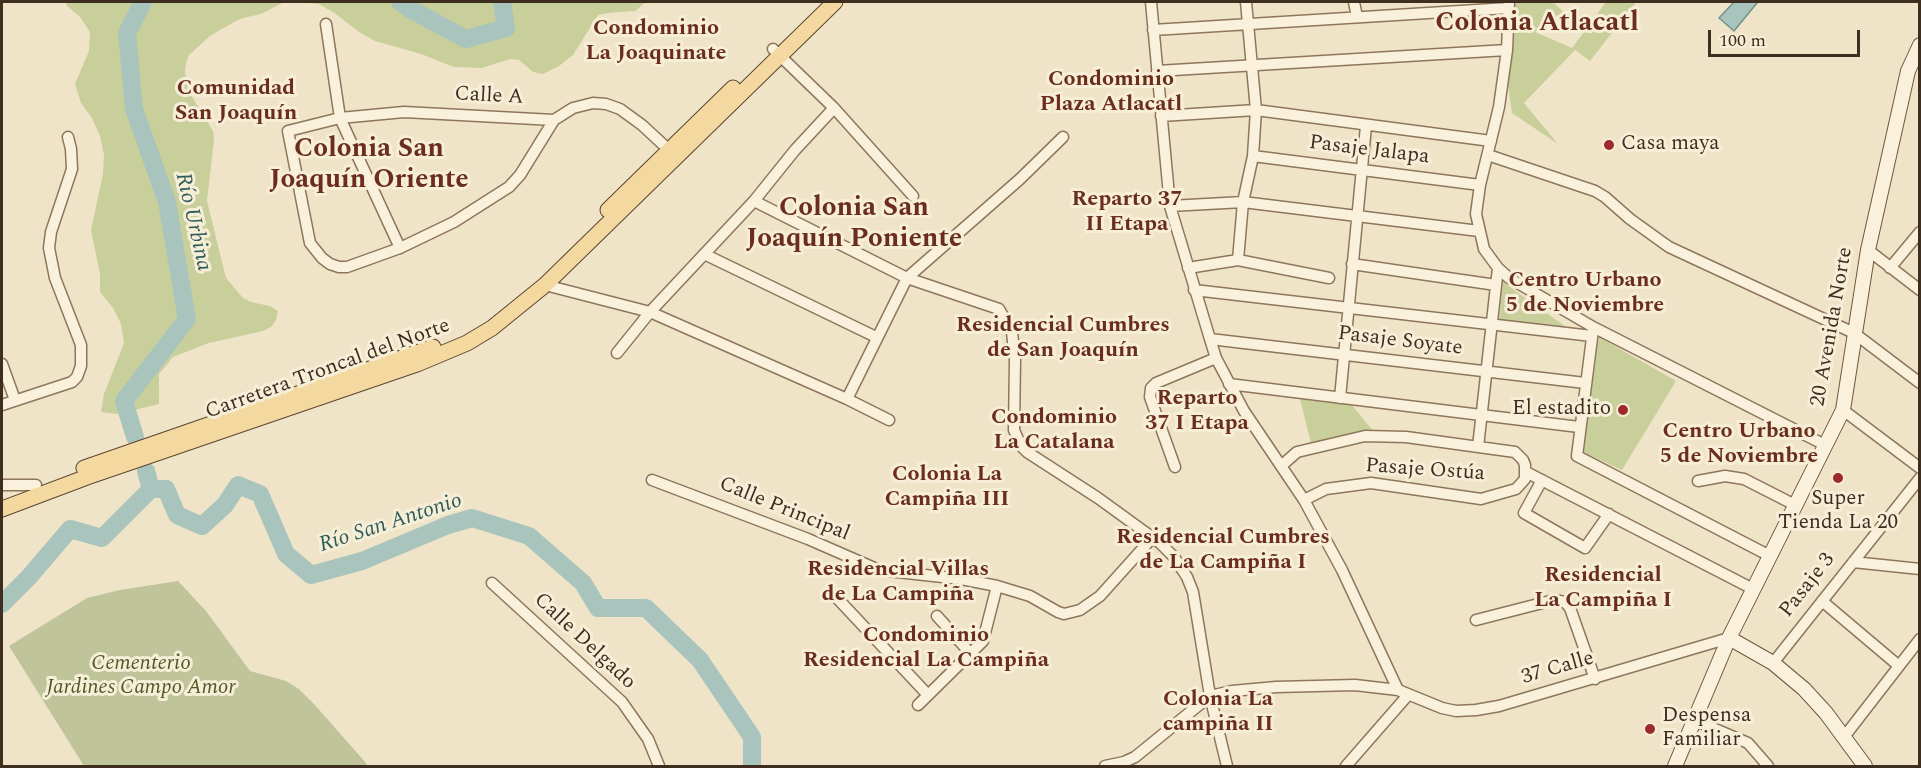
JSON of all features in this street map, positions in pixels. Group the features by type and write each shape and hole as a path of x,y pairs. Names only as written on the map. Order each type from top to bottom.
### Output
{"main road":[{"name":"Carretera Troncal del Norte","path":"2,509 87,477 417,364 467,343 492,328 545,285 777,52 820,2"},
{"name":"Carretera Troncal del Norte","path":"2,499 36,485 450,341 499,312 540,276 669,150 835,2"}],"street":[{"path":"1151,2 1170,206 1209,339 1216,358 1244,411 1304,500 1342,570 1398,690"},
{"path":"1238,260 1243,202 1253,156 1256,110 1246,2"},
{"path":"1354,2 1357,17"},
{"path":"1153,30 1509,5 1507,50 1499,107 1480,185 1476,214 1484,249 1498,268 1509,278 1593,332 1825,445"},
{"path":"326,24 340,118 400,248 454,222 503,193 520,176 554,120 580,105 606,104 620,109 669,150"},
{"name":"20 Avenida Norte","path":"1675,766 1729,638 1843,410 1869,250 1908,71 1920,45"},
{"path":"1157,71 1507,50"},
{"path":"777,52 834,108 913,196"},
{"path":"617,353 650,312 754,201 795,150 834,108"},
{"path":"1161,116 1256,110 1491,141"},
{"name":"Calle A","path":"400,248 347,267 339,267 322,258 308,237 288,131 340,118 404,112 554,120"},
{"path":"1340,398 1366,126"},
{"path":"2,405 70,383 76,379 81,366 81,345 55,278 49,248 51,232 72,169 68,137"},
{"path":"847,399 907,278 1020,179 1063,137"},
{"path":"1488,155 1605,196 1630,219 1669,247 1854,333 1920,383"},
{"name":"Pasaje Jalapa","path":"1253,156 1480,185"},
{"path":"754,201 907,278 999,309 1012,332 1015,360 1014,430 1021,446 1153,537 1174,557 1187,577 1193,592 1210,696 1227,766"},
{"path":"1170,206 1243,202 1479,231"},
{"path":"1890,268 1920,231"},
{"path":"1869,250 1920,290"},
{"path":"705,254 876,337"},
{"path":"1188,268 1238,260 1329,278"},
{"path":"1353,264 1496,285"},
{"path":"1478,447 1498,268"},
{"path":"545,285 650,312 847,399 889,420"},
{"path":"1194,290 1492,325 1593,332"},
{"path":"1593,332 1577,456 1770,556"},
{"name":"Pasaje Soyate","path":"1209,339 1585,384"},
{"path":"1175,467 1150,397 1151,388 1156,383 1216,358"},
{"path":"2,364 15,400"},
{"path":"1229,384 1579,428"},
{"path":"1843,410 1920,468"},
{"path":"1281,466 1297,452 1365,436 1406,437 1515,452 1523,460 1526,472 1753,589"},
{"name":"Pasaje Ostúa","path":"1304,500 1326,489 1371,483 1481,499 1510,492 1521,485 1526,472"},
{"path":"1698,481 1725,476 1744,479 1795,505"},
{"name":"Pasaje 3","path":"1773,663 1920,478"},
{"name":"Calle Principal","path":"652,480 808,538 885,572 961,579 997,586 1030,596 1058,612 1070,614 1100,596 1153,537"},
{"path":"1542,480 1524,513 1585,548 1609,514"},
{"path":"2,485 36,485"},
{"path":"1852,562 1920,569"},
{"name":"Calle Delgado","path":"492,583 622,702 648,739 659,766"},
{"path":"918,705 983,641 997,586"},
{"path":"837,598 928,695"},
{"path":"1476,620 1554,600 1565,602 1570,608 1595,679"},
{"path":"1822,601 1899,666"},
{"path":"937,616 971,654"},
{"path":"1729,638 1773,663 1815,699 1865,766"},
{"name":"37 Calle","path":"1210,696 1250,689 1355,685 1398,690 1442,708 1456,711 1476,710 1499,706 1595,679 1729,638"},
{"path":"1844,736 1920,639"},
{"path":"1346,766 1408,695"},
{"path":"1105,766 1124,762 1135,756 1210,696"},
{"path":"1694,720 1748,743 1768,766"}],"green space":[{"path":"67,2 284,2 261,14 234,22 210,36 189,55 185,71 188,90 213,131 207,201 226,278 243,298 270,306 278,311 276,320 271,327 263,331 209,343 173,357 159,374 159,404 118,414 101,412 104,394 124,343 121,324 113,308 100,292 100,274 91,230 103,174 104,155 100,136 92,118 81,103 75,84 89,51 90,32 80,17 66,5"},
{"path":"295,2 646,2 635,11 598,15 573,55 559,66 543,74 533,72 519,60 510,59 482,68 454,67 421,54 375,41 319,4"},
{"path":"1513,2 1553,2 1580,28 1561,13 1535,32 1572,48 1606,2 1636,2 1590,61 1575,50 1524,103 1558,144 1512,113 1506,70"},
{"path":"1503,282 1569,329 1499,323"},
{"name":"El estadito","path":"1599,337 1676,381 1622,470 1582,452"},
{"path":"1300,399 1352,405 1374,432 1312,447"},
{"name":"Cementerio Jardines Campo Amor","path":"178,581 206,611 250,671 286,681 299,689 367,766 84,766 9,646 87,598 120,590"}],"water":[{"path":"1734,2 1757,3 1734,31 1719,18"}],"waterway":[{"name":"Río Urbina","path":"135,437 124,401 187,319 167,202 134,109 127,33 143,2"},
{"name":"Río Urbina","path":"400,2 466,39 506,28 502,2"},
{"name":"Río Urbina","path":"146,471 151,489"},
{"name":"Río San Antonio","path":"151,489 166,489 177,515 202,526 225,505 238,485 260,494 286,554 311,575 362,561 448,525 472,518 529,536 583,583 598,608 646,608 700,660 752,737 752,766"},
{"path":"2,604 29,577 70,529 102,538 151,489"}],"place":[{"name":"Casa maya","path":"1609,145"},
{"name":"El estadito","path":"1623,410"},
{"name":"Super Tienda La 20","path":"1838,478"},
{"name":"Despensa Familiar","path":"1650,729"}],"district":[{"name":"Colonia Atlacatl","path":"1537,25"},
{"name":"Condominio La Joaquinate","path":"656,42"},
{"name":"Condominio Plaza Atlacatl","path":"1111,94"},
{"name":"Comunidad San Joaquín","path":"236,102"},
{"name":"Colonia San Joaquín Oriente","path":"369,166"},
{"name":"Reparto 37 II Etapa","path":"1127,214"},
{"name":"Colonia San Joaquín Poniente","path":"854,226"},
{"name":"Centro Urbano 5 de Noviembre","path":"1585,294"},
{"name":"Residencial Cumbres de San Joaquín","path":"1063,340"},
{"name":"Reparto 37 I Etapa","path":"1197,413"},
{"name":"Condominio La Catalana","path":"1054,432"},
{"name":"Centro Urbano 5 de Noviembre","path":"1739,446"},
{"name":"Colonia La Campiña III","path":"947,488"},
{"name":"Residencial Cumbres de La Campiña I","path":"1223,552"},
{"name":"Residencial Villas de La Campiña","path":"898,584"},
{"name":"Residencial La Campiña I","path":"1603,590"},
{"name":"Condominio Residencial La Campiña","path":"926,650"},
{"name":"Colonia La campiña II","path":"1218,714"}]}
